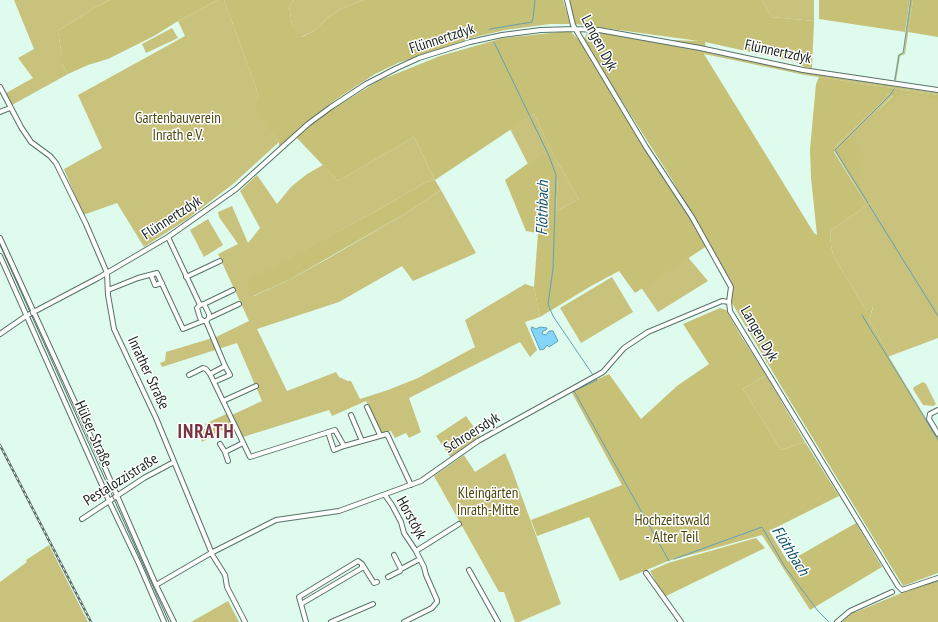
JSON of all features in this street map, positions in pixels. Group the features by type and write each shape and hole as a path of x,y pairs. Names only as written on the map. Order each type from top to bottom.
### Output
{"street":[{"name":"Langen Dyk","path":"567,0 576,29 646,147 700,230 731,287 729,302 730,311 898,586 902,590 938,578"},
{"name":"Flünnertzdyk","path":"0,334 26,316 107,273 168,237 236,189 314,120 338,102 376,78 419,58 470,42 521,32 576,29 599,30 700,48 803,70 938,90"},
{"name":"Inrather Straße","path":"0,87 21,127 32,142 50,156 59,168 86,224 107,273 114,329 156,418 212,553 225,575 227,587 245,622"},
{"path":"0,112 10,108"},
{"path":"168,237 186,277 209,314 206,320"},
{"name":"Hülser Straße","path":"0,238 174,622"},
{"name":"Hülser Straße","path":"0,256 164,622"},
{"path":"186,277 220,261"},
{"path":"108,290 157,273 183,329 239,304"},
{"path":"214,382 230,375 206,320 198,313 197,308 233,290"},
{"name":"Schroersdyk","path":"212,553 276,520 339,511 411,486 421,481 478,441 603,372 624,348 648,332 722,301 729,302"},
{"path":"210,374 225,366"},
{"path":"189,375 206,368 250,457 335,430 344,446"},
{"path":"223,401 256,386"},
{"path":"367,407 380,435"},
{"path":"938,410 930,414 929,419 938,434"},
{"path":"351,415 362,441"},
{"path":"328,432 334,450 387,434 411,486"},
{"path":"225,452 243,443"},
{"path":"220,444 228,461"},
{"name":"Pestalozzistraße","path":"82,519 144,478 174,462"},
{"name":"Horstdyk","path":"385,495 392,505 401,522 404,532 424,567 437,602 432,608 404,622"},
{"name":"Horstdyk","path":"416,551 459,524"},
{"path":"156,585 212,553"},
{"path":"394,555 401,569"},
{"name":"Horstdyk","path":"388,577 420,559"},
{"path":"306,622 299,597 358,561 362,564 374,583 377,582"},
{"path":"301,604 362,568 362,564"},
{"path":"469,570 498,622"},
{"path":"646,573 681,622"},
{"path":"327,579 332,586"},
{"path":"837,622 850,611 892,592"},
{"path":"332,622 373,604"}],"green space":[{"path":"14,0 110,0 94,8 58,31 62,64 68,74 12,105 6,93 33,78 18,58 34,49"},
{"path":"110,0 218,0 178,21 154,36 108,59 88,65 68,74 62,64 58,31 94,8"},
{"name":"Gartenbauverein Inrath e.V.","path":"218,0 224,0 258,93 256,114 279,142 233,184 186,220 144,247 117,203 83,215 64,169 102,148 78,95 185,36 178,21"},
{"path":"224,0 294,0 289,6 292,25 302,37 314,31 327,18 341,9 363,0 563,0 570,24 550,24 505,30 475,37 398,63 375,74 338,98 306,122 308,124 279,147 279,142 255,114 258,93"},
{"path":"294,0 363,0 341,9 327,18 314,31 301,37 292,25 289,6"},
{"path":"568,0 762,0 771,17 814,21 812,68 805,67 796,62 705,42 706,52 704,54 814,233 817,235 811,178 810,149 816,84 819,77 938,95 938,99 901,94 880,115 877,112 893,96 889,93 883,101 835,147 834,152 867,205 830,231 833,255 866,310 873,306 869,321 938,438 938,573 903,586 732,303 732,283 671,178 584,39 588,31 641,39 699,41 575,24"},
{"path":"762,0 814,0 814,21 771,17"},
{"path":"819,0 910,0 905,32 819,19"},
{"path":"910,0 913,0 905,54 900,56 896,81 894,80 898,55 903,52"},
{"path":"913,0 938,0 938,37 908,32"},
{"path":"172,28 178,38 146,53 142,44"},
{"path":"570,31 581,42 605,79 707,246 635,293 619,271 540,317 534,287 538,233 526,231 505,180 538,156 552,156 558,176 556,211 579,199 554,156 534,114 435,180 414,137 338,181 295,136 307,125 378,81 440,56 503,38"},
{"path":"706,52 806,73 938,93 938,95 805,75 704,54"},
{"path":"889,93 893,95 877,112 901,94 938,98 938,338 890,356 869,321 873,307 866,310 833,255 830,231 867,205 833,149 883,101"},
{"path":"534,114 554,156 579,199 556,211 558,176 538,156 528,164 510,129"},
{"path":"852,136 865,158 854,178 837,150"},
{"path":"414,137 435,180 426,182 247,281 254,296 289,280 327,259 408,212 441,190 476,253 413,281 402,266 339,302 257,329 287,391 336,372 339,377 351,381 360,399 418,378 475,347 465,320 525,284 534,287 540,317 525,322 537,350 530,357 520,342 409,398 421,432 409,438 406,433 395,438 391,431 381,434 366,401 332,416 329,410 243,437 233,428 222,430 202,442 198,431 207,428 205,424 226,414 232,415 262,401 237,343 162,367 160,363 165,361 166,352 216,337 249,321 218,254 238,244 219,217 218,212 232,206 248,243 260,228 240,191 257,175 277,204 291,187 307,174 323,165 338,181"},
{"path":"435,180 441,190 408,212 289,280 253,296 246,281 376,211 426,182"},
{"path":"208,219 223,245 204,257 190,230"},
{"path":"686,255 708,281 658,312 640,286"},
{"path":"612,277 633,312 581,343 560,308"},
{"name":"Hochzeitswald - Alter Teil","path":"720,308 726,310 766,375 743,389 781,450 805,442 839,496 769,531 788,562 856,523 882,567 810,610 762,535 668,561 620,581 589,517 537,536 531,520 622,485 571,391 609,374 641,419 677,386 709,364 683,324"},
{"path":"766,375 805,442 781,450 743,389"},
{"path":"923,382 926,384 936,404 933,406 923,405 913,389"},
{"path":"466,416 480,436 451,458 436,436"},
{"name":"Kleingärten Inrath-Mitte","path":"505,453 561,604 519,622 515,622 504,592 499,592 434,476 464,455 475,472"},
{"path":"756,538 765,548 664,597 650,571 668,563"},
{"path":"49,545 88,622 0,622 0,582 27,562 26,560"},
{"path":"938,581 938,622 842,622 854,611 856,612 899,594"},
{"path":"228,601 239,622 191,622"}],"water":[{"path":"532,327 536,329 540,327 547,328 542,334 546,335 549,331 553,331 558,341 549,347 547,345 544,349 540,350 531,329"}],"waterway":[{"name":"Flöthbach","path":"489,30 532,22 535,0"},
{"path":"895,80 899,55 903,53 911,0"},
{"name":"Flöthbach","path":"494,42 549,156 556,175 553,269 548,304 553,316 593,375"},
{"path":"868,203 835,150 891,94 894,89"},
{"path":"869,205 938,316"},
{"path":"862,315 938,440"},
{"name":"Flöthbach","path":"596,379 597,380 574,391 669,561"},
{"name":"Flöthbach","path":"674,559 762,527 785,567 818,611 829,622"}],"tram line":[{"path":"0,245 169,622"}],"railway":[{"path":"0,445 91,622"}],"district":[{"name":"INRATH","path":"206,433"}]}
